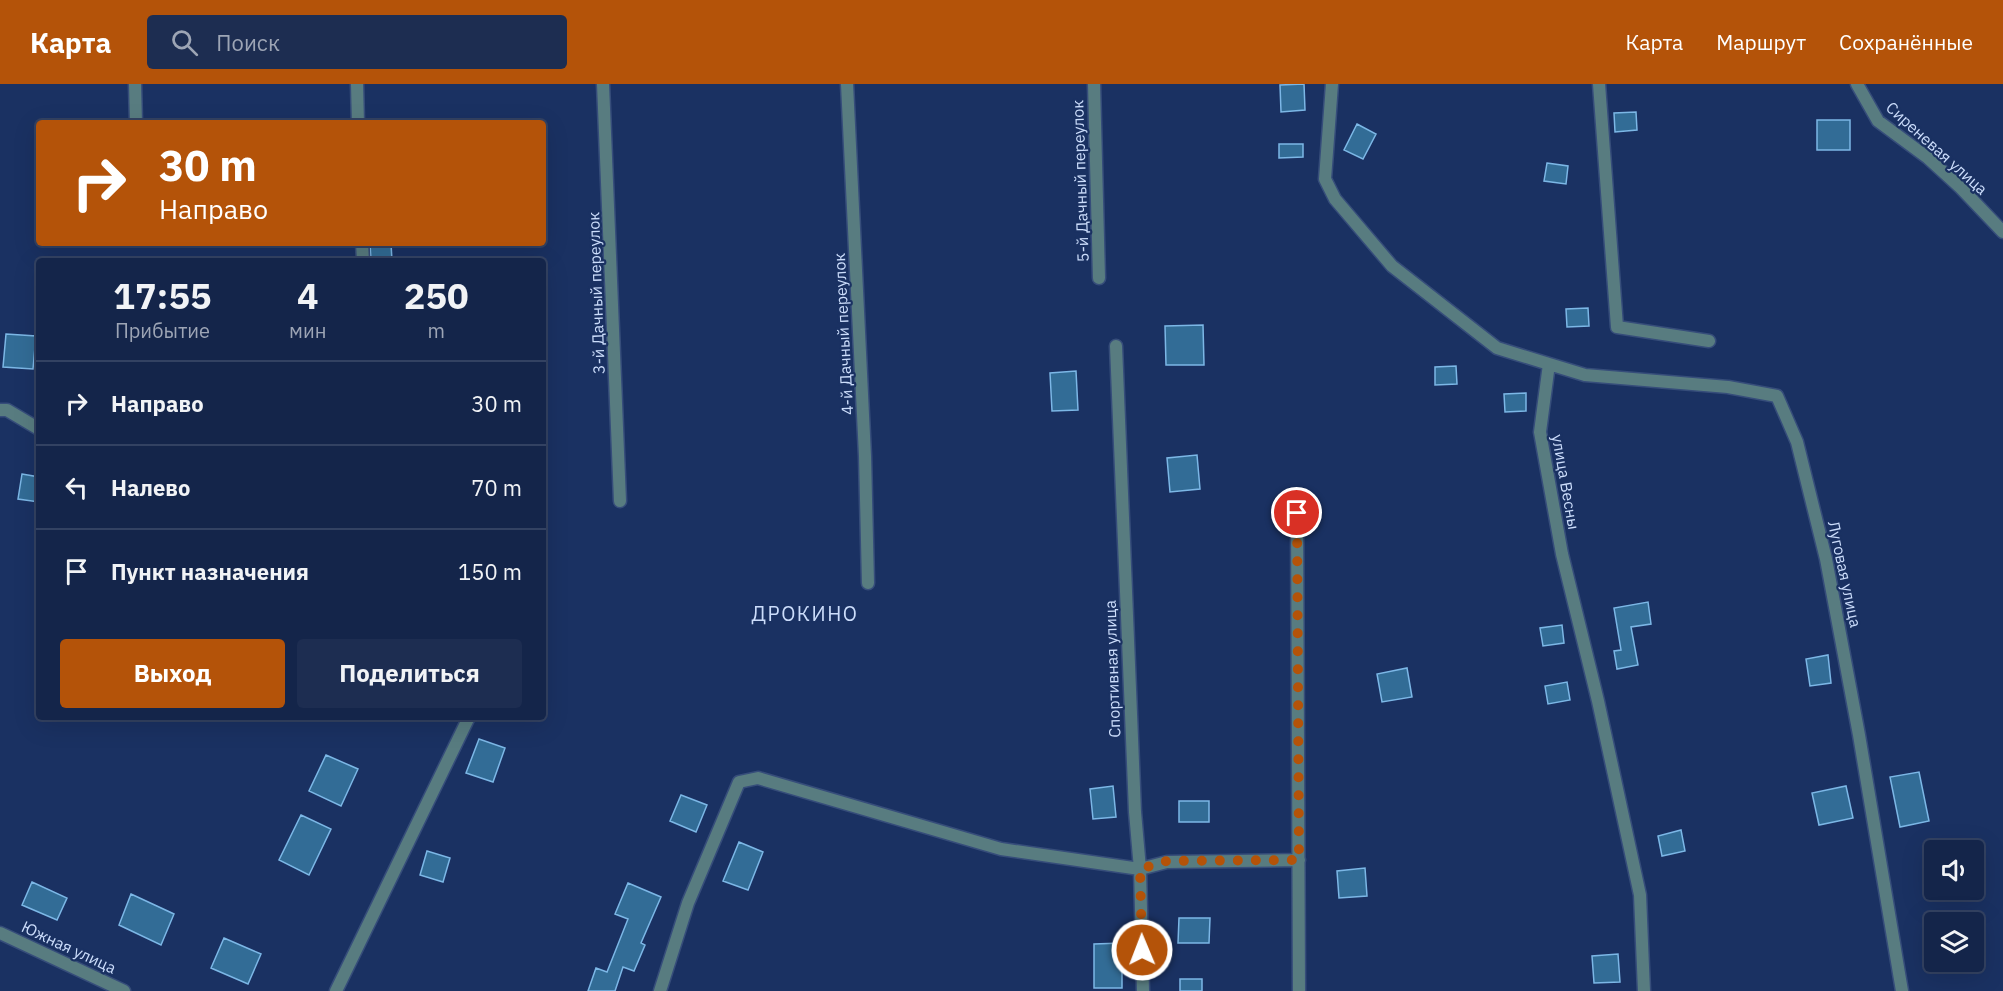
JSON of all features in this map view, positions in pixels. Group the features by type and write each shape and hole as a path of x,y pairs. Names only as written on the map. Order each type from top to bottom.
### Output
{"street":[{"path":"135,84 136,120"},
{"path":"357,84 358,120"},
{"name":"3-й Дачный переулок","path":"603,84 620,501"},
{"name":"4-й Дачный переулок","path":"848,84 865,456 868,583"},
{"name":"5-й Дачный переулок","path":"1094,84 1099,278"},
{"path":"1332,84 1325,179 1335,199 1392,266 1497,348 1549,364"},
{"path":"1599,84 1617,327 1710,341"},
{"name":"Сиреневая улица","path":"1857,84 1878,121 1928,158 1961,188 2003,232"},
{"name":"Спортивная улица","path":"1116,346 1135,812 1140,869 1143,991"},
{"name":"улица Весны","path":"1549,364 1540,432 1562,554 1598,701 1640,895 1644,991"},
{"name":"Луговая улица","path":"1549,364 1585,375 1728,387 1777,396 1797,442 1826,560 1859,735 1902,991"},
{"path":"0,410 7,410 36,427"},
{"path":"1297,513 1299,991"},
{"path":"336,991 468,720"},
{"path":"660,991 688,903 739,782 758,778 1001,849 1140,869 1167,861 1299,860"},
{"name":"Южная улица","path":"0,933 124,991"}],"building":[{"path":"1304,84 1305,110 1281,112 1280,85"},
{"path":"1636,112 1637,130 1615,132 1614,113"},
{"path":"1817,120 1850,120 1850,150 1817,150"},
{"path":"1357,124 1376,134 1363,159 1344,150"},
{"path":"1279,144 1303,144 1303,157 1279,158"},
{"path":"1547,163 1568,166 1566,184 1544,181"},
{"path":"370,246 391,246 392,258 371,258"},
{"path":"1588,308 1589,326 1567,327 1566,309"},
{"path":"1203,325 1204,365 1166,365 1165,326"},
{"path":"6,334 36,336 33,369 3,367"},
{"path":"1456,366 1457,384 1435,385 1435,367"},
{"path":"1076,371 1078,410 1052,411 1050,373"},
{"path":"1526,393 1526,411 1505,412 1504,394"},
{"path":"1197,455 1200,489 1170,492 1167,458"},
{"path":"22,474 36,476 36,502 18,499"},
{"path":"1648,602 1651,624 1631,627 1638,665 1617,669 1614,651 1621,650 1614,608"},
{"path":"1562,625 1564,643 1543,646 1540,628"},
{"path":"1828,655 1831,683 1810,686 1806,659"},
{"path":"1407,668 1412,697 1382,702 1377,674"},
{"path":"1567,682 1570,700 1548,704 1545,686"},
{"path":"479,739 505,748 493,782 466,773"},
{"path":"326,755 358,769 341,806 309,791"},
{"path":"1919,772 1929,821 1900,827 1890,777"},
{"path":"1113,786 1116,817 1093,819 1090,789"},
{"path":"1846,786 1853,818 1819,825 1812,793"},
{"path":"681,795 707,805 696,832 670,821"},
{"path":"1179,801 1209,801 1209,822 1179,822"},
{"path":"301,815 331,829 309,875 279,860"},
{"path":"1681,830 1685,851 1662,856 1658,836"},
{"path":"739,842 763,852 748,890 723,881"},
{"path":"427,851 450,858 443,882 420,875"},
{"path":"1365,868 1367,896 1339,898 1337,871"},
{"path":"32,882 67,898 57,920 22,905"},
{"path":"628,883 661,897 641,943 645,945 634,971 623,967 615,991 588,991 596,968 607,972 628,919 615,914"},
{"path":"131,894 174,914 161,945 119,925"},
{"path":"1179,918 1210,918 1209,943 1178,943"},
{"path":"224,938 261,954 248,984 211,968"},
{"path":"1122,943 1122,988 1094,988 1094,944"},
{"path":"1618,954 1620,982 1594,983 1592,956"},
{"path":"1180,979 1202,979 1202,991 1180,991"}],"district":[{"name":"ДРОКИНО","path":"805,613"}],"route":[{"path":"1142,950 1140,869 1167,861 1299,860 1297,513"}]}
